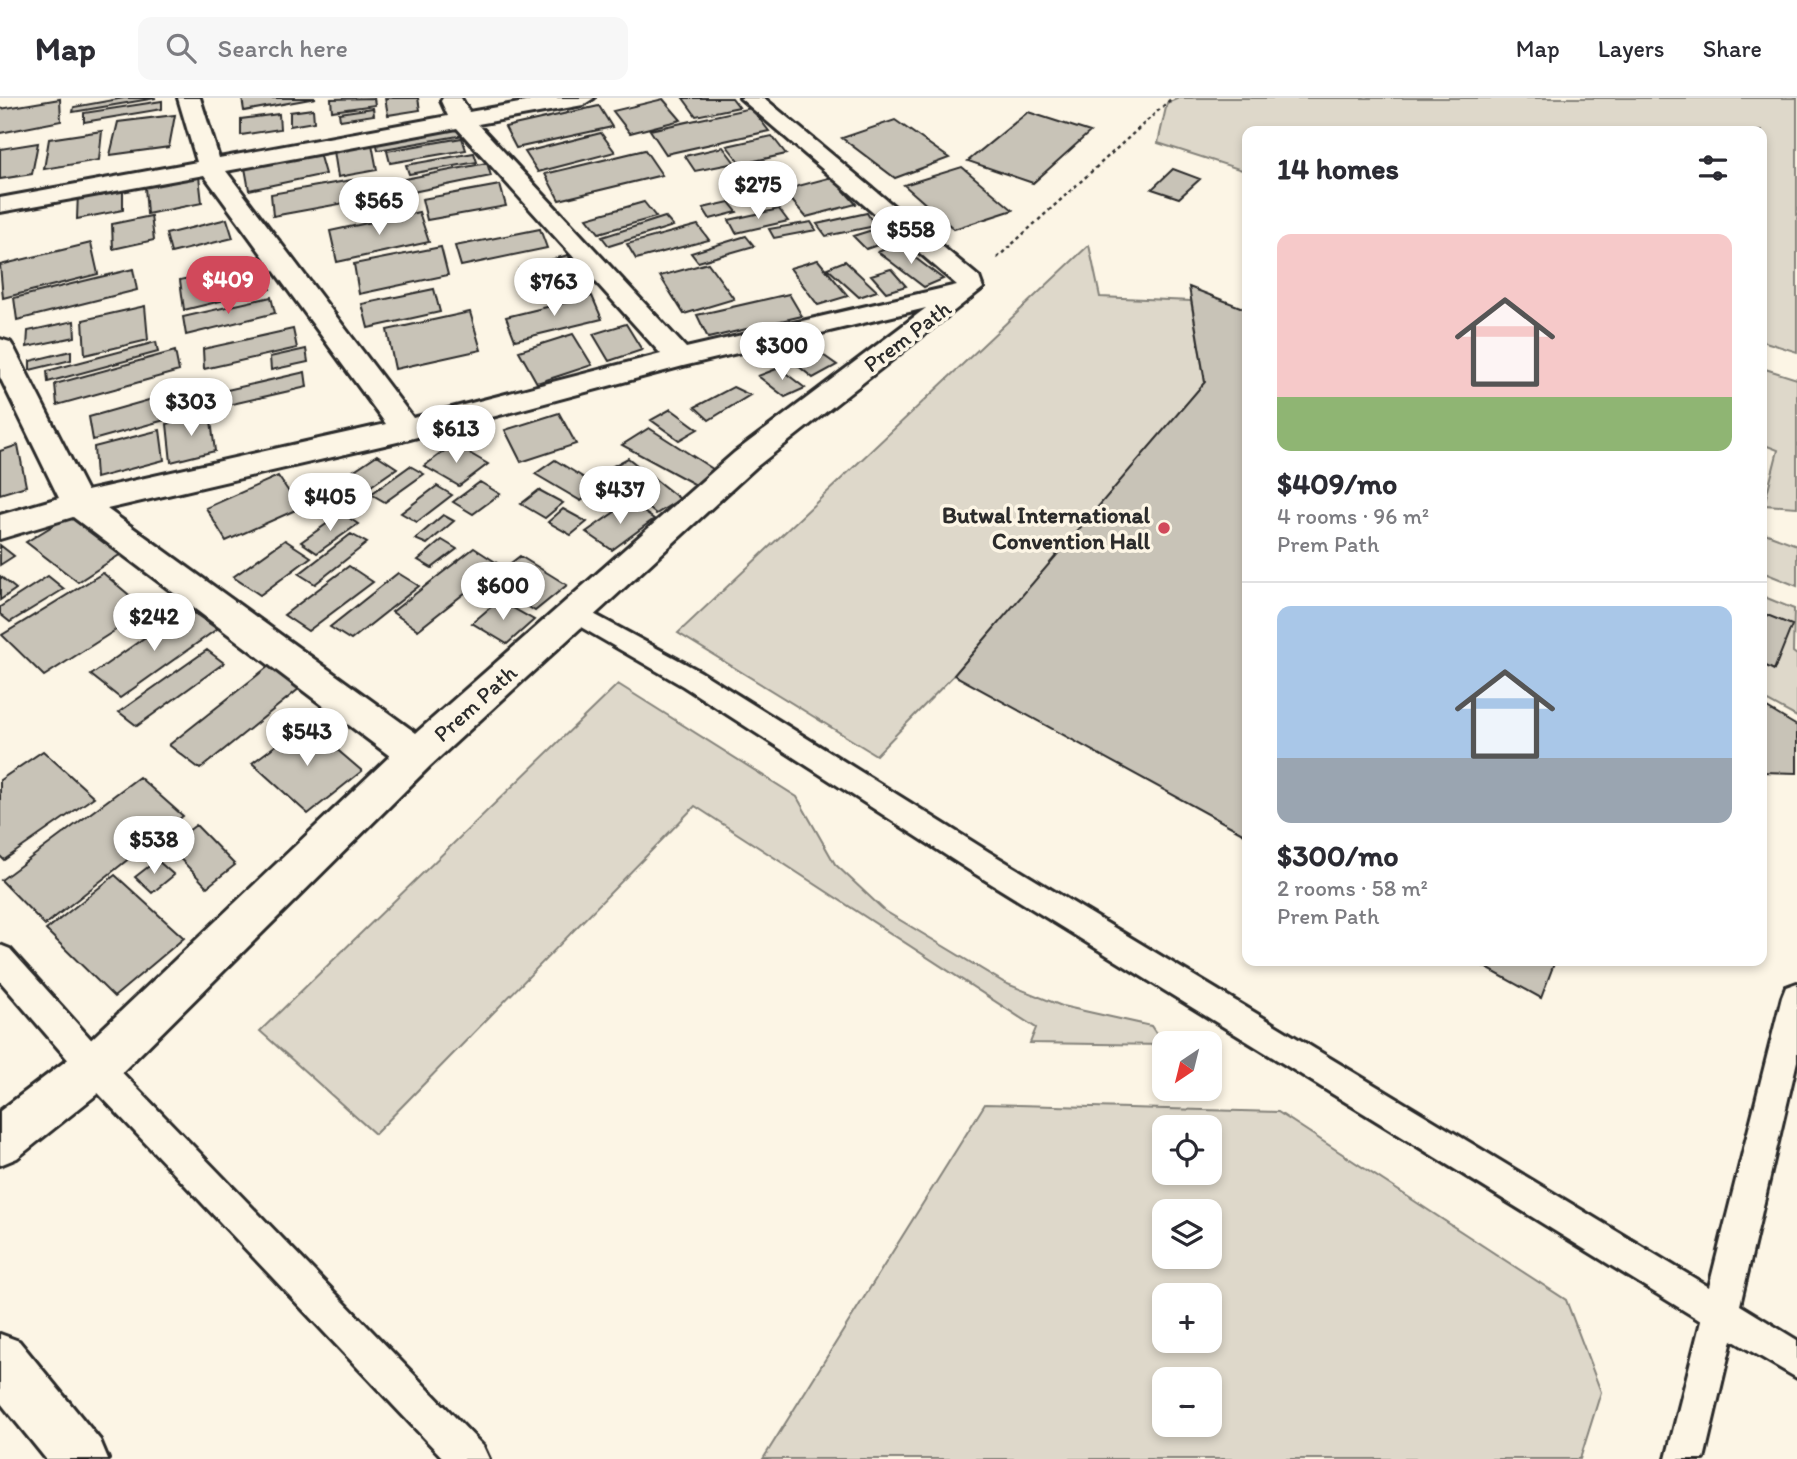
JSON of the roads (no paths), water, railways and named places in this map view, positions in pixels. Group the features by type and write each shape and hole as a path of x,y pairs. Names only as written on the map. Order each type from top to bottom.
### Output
{"main road":[{"path":"189,98 210,166 405,430"},
{"path":"0,205 210,166 455,108 583,98"},
{"path":"751,98 970,286"},
{"path":"455,108 680,358"},
{"path":"0,527 78,504 405,430 680,358 891,311 970,286"},
{"name":"Prem Path","path":"0,1141 95,1067 417,755 746,460 970,286"},
{"path":"0,348 78,504 417,755"},
{"path":"0,1360 81,1459"}],"lane":[{"path":"575,613 692,679 979,861 1797,1360"},
{"path":"0,959 95,1067 470,1459"},
{"path":"1685,1459 1797,997"}],"place":[{"name":"Butwal International Convention Hall","path":"1164,528"}]}
